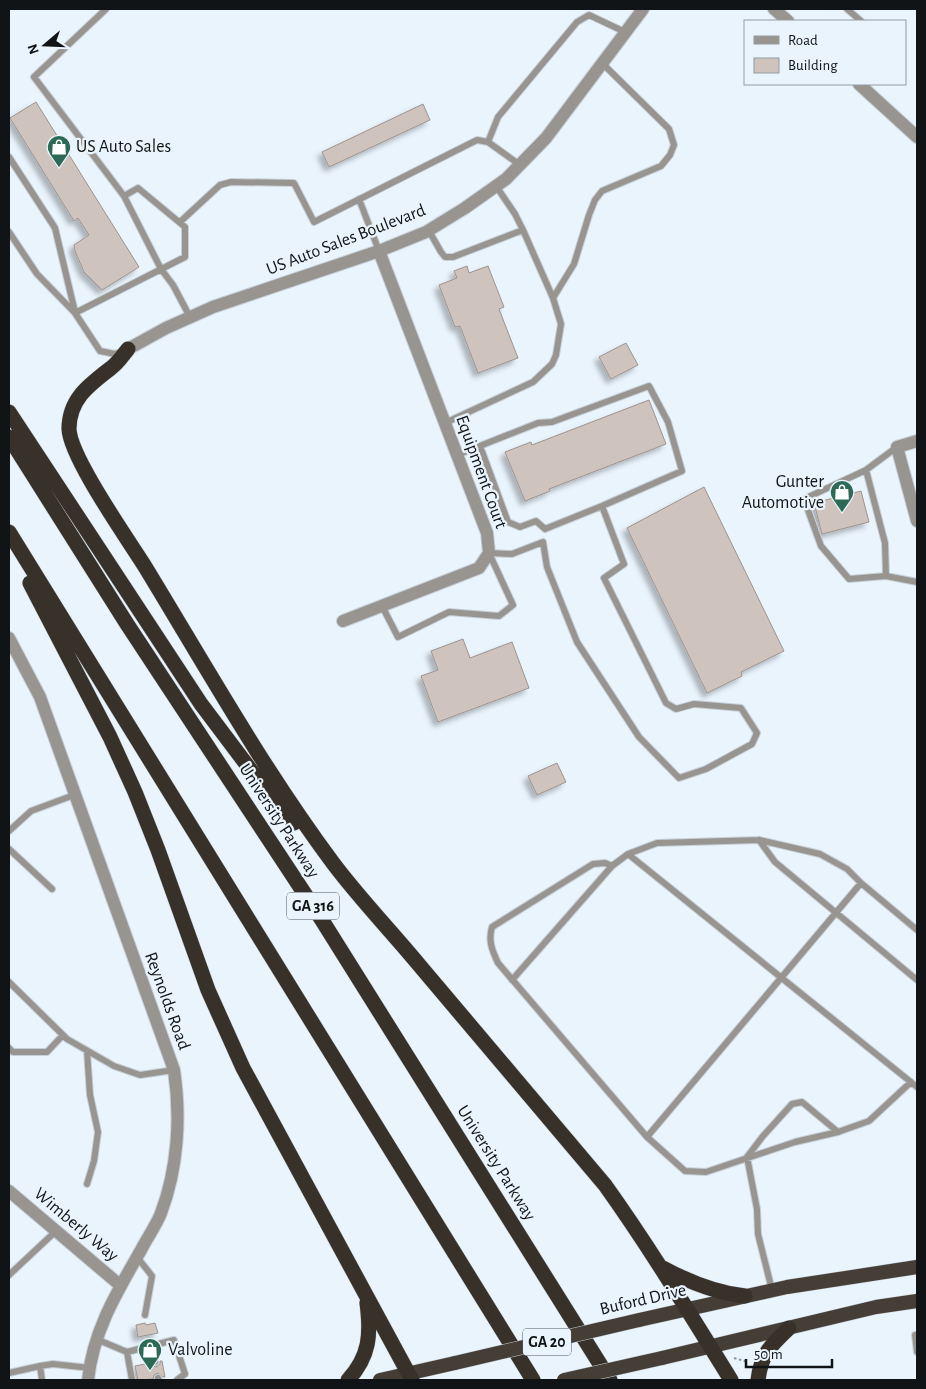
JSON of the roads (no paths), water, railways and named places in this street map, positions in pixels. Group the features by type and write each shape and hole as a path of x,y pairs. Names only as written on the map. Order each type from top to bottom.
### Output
{"highway":[{"path":"128,349 114,367 90,383 74,404 70,421 71,438 94,484 246,736 294,809 335,866 605,1185 661,1267 731,1380"},
{"path":"9,412 201,704 258,781 309,841 335,866"},
{"name":"University Parkway","path":"9,437 127,624 320,917 610,1380"},
{"path":"9,532 534,1380"},
{"path":"9,543 110,737 135,792 158,850 208,990 239,1060 410,1377"},
{"path":"661,1267 684,1280 707,1288 745,1296"},
{"name":"Buford Drive","path":"380,1380 410,1377 455,1363 772,1290 917,1267"},
{"path":"348,1380 360,1365 368,1346 369,1318 366,1294"},
{"name":"GA 20","path":"564,1380 876,1307 917,1302"},
{"path":"758,1380 764,1356 770,1346 789,1328"}],"street":[{"name":"US Auto Sales Boulevard","path":"128,349 166,328 213,307 378,251 429,231 506,179 520,165 546,138 643,9"},
{"path":"774,9 787,20"},
{"path":"860,85 917,137"},
{"name":"Equipment Court","path":"343,621 479,568 489,553 487,533 378,251"},
{"path":"917,441 897,447 914,494 917,521"},
{"name":"Reynolds Road","path":"9,638 40,696 174,1070 177,1118 173,1171 160,1214 100,1328 89,1374"},
{"name":"Wimberly Way","path":"9,1191 121,1286"}],"lane":[{"path":"106,9 34,77 124,196 161,269 173,285 190,317"},
{"path":"847,9 860,20"},
{"path":"488,142 498,118 577,22 589,15 625,32"},
{"path":"553,298 574,264 589,215 595,200 602,191 661,166 670,155 674,144 669,128 602,63"},
{"path":"180,222 220,185 232,182 294,183 314,222 477,140 488,142 520,165"},
{"path":"9,156 54,228 75,313"},
{"path":"445,422 534,382 552,364 556,355 561,324 553,298 523,230 496,186"},
{"path":"75,313 185,256 185,227 180,222 138,188 124,196"},
{"path":"359,200 378,251"},
{"path":"429,231 445,257 453,257 523,230"},
{"path":"9,232 37,274 75,313 100,351 115,354 128,349"},
{"path":"457,455 538,423 552,422 649,386 668,422 682,471 544,529"},
{"path":"480,446 508,522 520,527 536,521 544,529 547,566 577,642 639,737 679,778 706,769 752,744 757,733 741,708 694,704 676,709 666,703 604,578 624,564 602,506"},
{"path":"897,447 866,470 804,499 821,546 849,579 886,576 917,582"},
{"path":"866,470 885,543 886,576"},
{"path":"382,606 398,637 449,612 499,616 513,605 489,553 512,554 544,542"},
{"path":"9,831 31,811 74,795"},
{"path":"758,840 774,862 917,980"},
{"path":"512,980 612,866 628,854 658,843 758,840 820,854 847,869 917,930"},
{"path":"9,849 52,889"},
{"path":"628,854 917,1087"},
{"path":"612,866 605,863 593,864 492,927 489,937 491,947 498,963 647,1137 685,1171 706,1172 747,1157 795,1142 838,1132 869,1121 911,1082"},
{"path":"647,1137 861,883"},
{"path":"9,982 63,1035 86,1051 114,1066 140,1075 174,1070"},
{"path":"9,1048 13,1052 48,1052 63,1035"},
{"path":"86,1051 90,1095 98,1132 94,1161 87,1184"},
{"path":"772,1290 758,1234 757,1209 747,1157 792,1104 802,1102 838,1132"},
{"path":"9,1274 56,1231"},
{"path":"137,1256 152,1276 145,1315"},
{"path":"917,1335 915,1335 917,1352"},
{"path":"96,1339 127,1352 174,1340 185,1374 177,1380"},
{"path":"152,1346 155,1362"},
{"path":"127,1352 132,1380"},
{"path":"9,1373 53,1364 89,1374"},
{"path":"40,1366 42,1380"}],"place":[{"name":"US Auto Sales","path":"59,168"},
{"name":"Gunter Automotive","path":"842,513"},
{"name":"Valvoline","path":"150,1371"}]}
